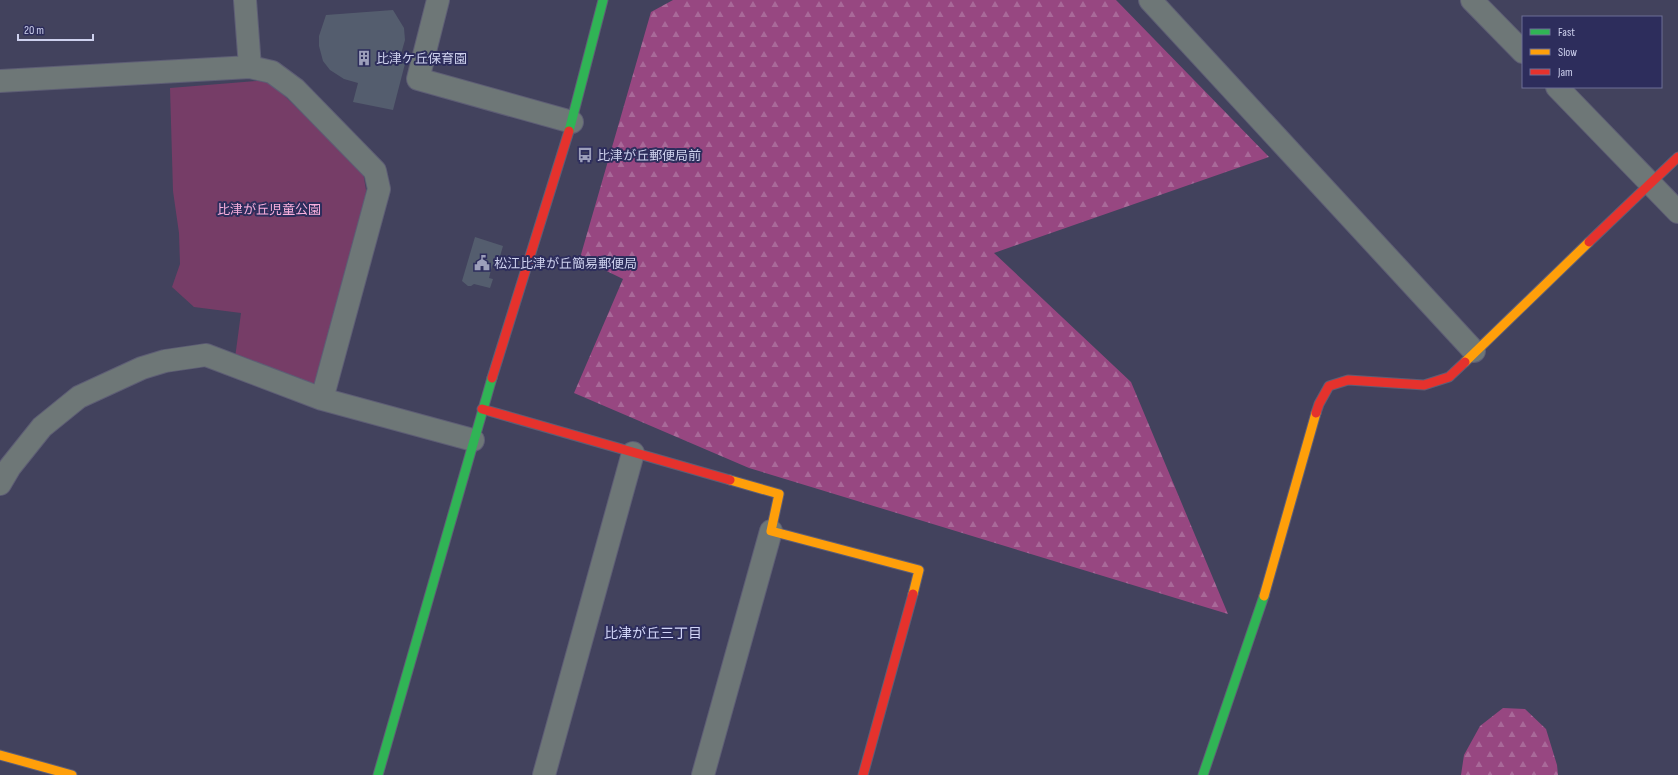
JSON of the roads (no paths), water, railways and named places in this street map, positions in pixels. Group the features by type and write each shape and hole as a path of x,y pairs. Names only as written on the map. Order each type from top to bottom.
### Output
{"street":[{"path":"245,0 250,67"},
{"path":"438,0 418,79 572,122"},
{"path":"378,775 482,409 572,122 603,0"},
{"path":"1150,0 1474,351"},
{"path":"1472,0 1522,51"},
{"path":"0,81 250,67 272,72 295,90 375,172 379,189 322,399"},
{"path":"1558,88 1678,212"},
{"path":"1203,775 1272,571 1319,404 1329,386 1348,380 1424,385 1449,377 1474,351 1678,157"},
{"path":"0,484 10,467 42,427 79,397 142,368 165,361 206,355 322,399 473,440"},
{"path":"482,409 779,494 771,531 703,775"},
{"path":"544,775 633,453"},
{"path":"771,531 919,570 863,775"},
{"path":"0,755 72,775"}],"place":[{"name":"比津ケ丘保育園","path":"364,58"},
{"name":"比津が丘郵便局前","path":"585,155"},
{"name":"松江比津が丘簡易郵便局","path":"482,263"}],"district":[{"name":"比津が丘三丁目","path":"653,633"}],"park label":[{"name":"比津が丘児童公園","path":"269,209"}]}
